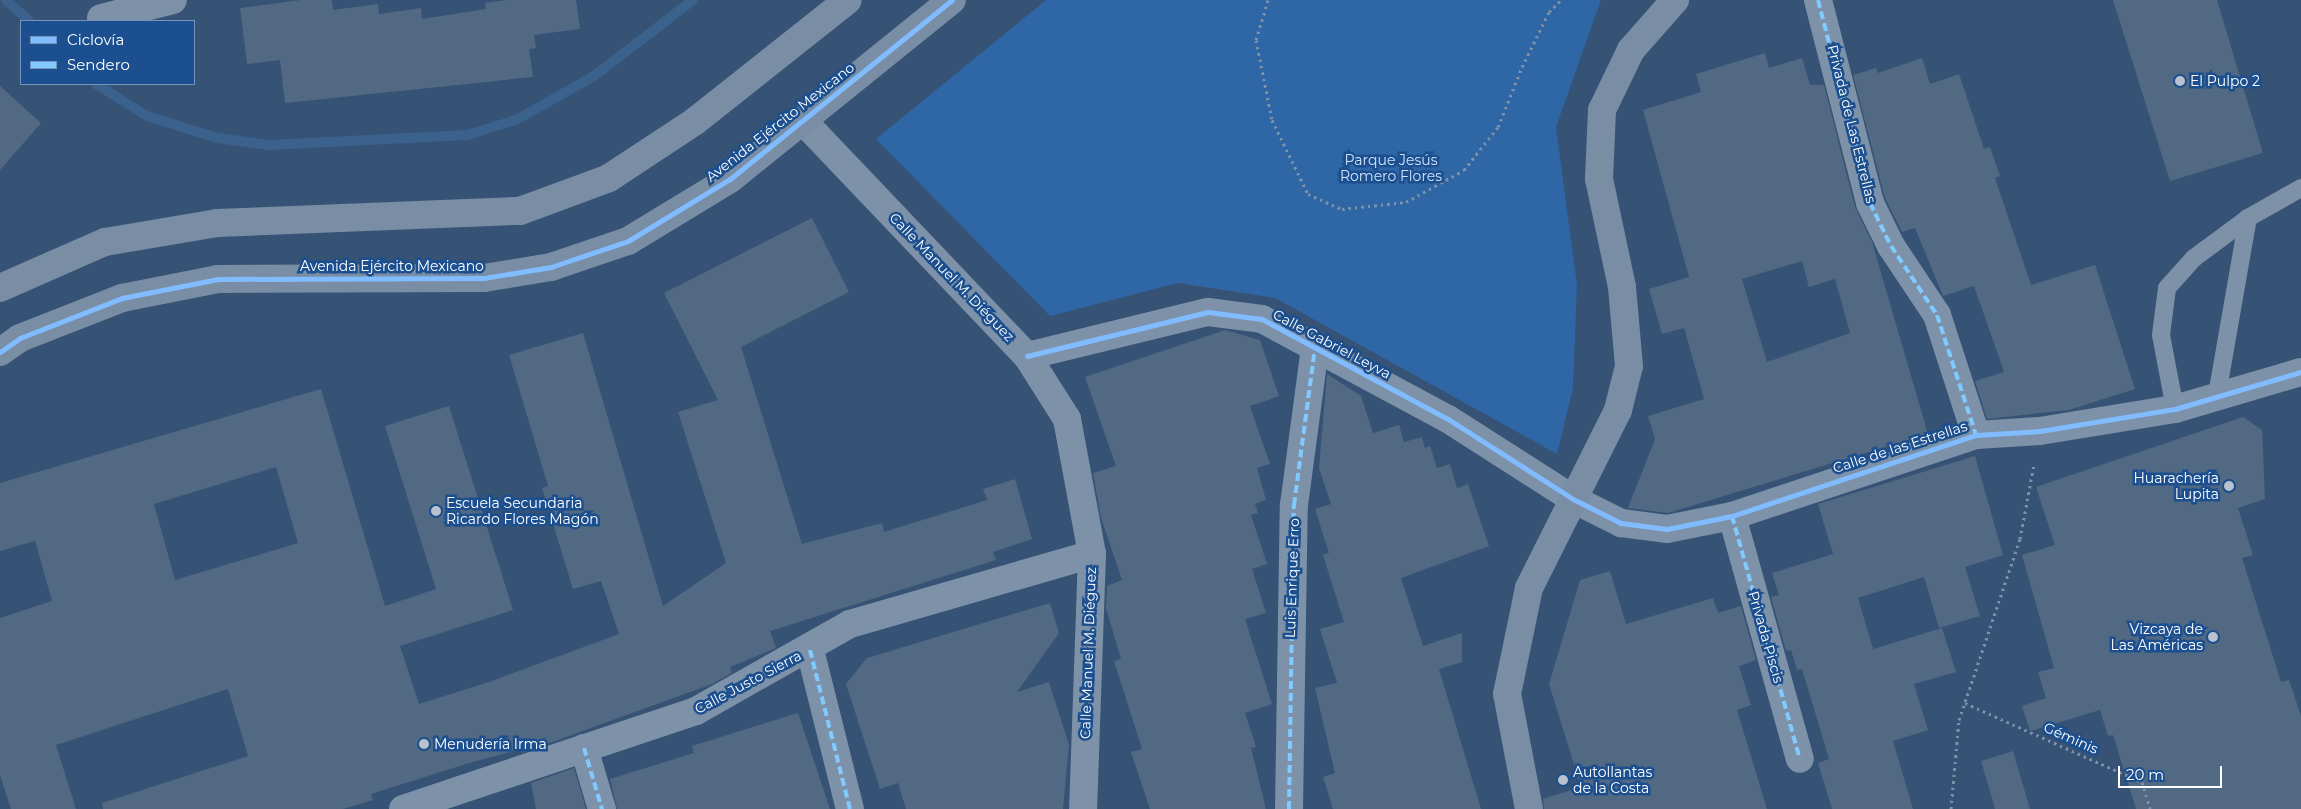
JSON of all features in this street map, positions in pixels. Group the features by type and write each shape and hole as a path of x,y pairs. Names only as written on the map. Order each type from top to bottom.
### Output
{"street":[{"path":"101,18 173,0"},
{"path":"0,288 105,242 217,223 520,211 609,178 694,122 848,0"},
{"name":"Avenida Ejército Mexicano","path":"0,352 20,338 122,298 218,279 484,278 551,266 628,241 730,179 952,0"},
{"path":"1529,809 1507,694 1529,588 1618,410 1629,366 1622,287 1599,178 1602,110 1631,50 1675,0"},
{"name":"Privada de Las Estrellas","path":"1818,0 1870,202 1891,246 1937,315 1976,435"},
{"name":"Calle Manuel M. Diéguez","path":"803,121 1027,356 1067,419 1092,554 1083,809"},
{"name":"Calle Gabriel Leyva","path":"1027,356 1208,312 1262,319 1448,419 1573,499"},
{"name":"Luis Enrique Erro","path":"1289,809 1294,505 1315,348"},
{"name":"Calle de las Estrellas","path":"1573,499 1620,523 1667,529 1732,516 1976,435 2040,431 2174,409 2301,372"},
{"name":"Privada Piscis","path":"1732,516 1800,758"},
{"name":"Calle Justo Sierra","path":"403,809 696,711 810,650 850,624 1092,554"},
{"path":"810,650 850,809"},
{"path":"584,748 602,809"}],"lane":[{"path":"2174,409 2161,335 2167,288 2194,258 2248,218 2301,188"},
{"path":"2217,395 2248,218"}],"path":[{"path":"1268,0 1256,40 1272,120 1308,194 1342,209 1406,202 1464,170 1498,127 1522,67 1549,12 1561,0"},
{"path":"1951,809 1965,703 2020,539 2040,431"}],"green space":[{"name":"Parque Jesús Romero Flores","path":"1046,0 1601,0 1556,127 1577,285 1573,388 1557,454 1275,298 1178,283 1050,316 876,139"}],"building":[{"path":"301,0 332,0 333,10 378,4 379,14 421,8 422,19 486,9 485,3 507,0 576,0 580,29 534,35 536,48 529,49 533,77 285,103 280,60 247,64 240,8"},
{"path":"2113,0 2217,0 2263,153 2170,181"},
{"path":"1765,53 1769,68 1802,58 1810,85 1824,85 1855,207 1872,242 1928,434 1668,513 1628,508 1655,439 1648,416 1704,399 1684,328 1662,334 1649,289 1689,277 1643,110 1701,92 1696,74","holes":["1802,261 1809,287 1835,279 1850,333 1767,362 1742,279"]},
{"path":"1922,58 1930,84 1959,74 1984,149 1990,147 2000,176 1995,178 2031,285 2095,265 2135,389 2069,410 1987,419 1975,381 2004,372 1974,286 1943,296 1915,228 1902,232 1885,198 1853,75 1876,68 1878,73"},
{"path":"0,86 41,123 0,170"},
{"path":"812,218 849,292 741,347 802,544 882,523 884,532 987,500 983,489 1015,479 1032,539 993,552 996,560 770,631 776,648 730,667 732,673 712,684 522,753 521,749 371,794 373,800 343,809 103,809 102,803 248,756 228,689 56,745 76,809 11,809 0,775 0,618 52,601 35,541 0,551 0,483 321,389 385,606 436,589 385,426 449,406 513,610 400,646 419,704 489,682 619,634 601,581 573,589 542,488 548,486 509,355 583,333 663,606 726,563 678,412 718,400 664,293","holes":["276,467 298,543 175,580 154,504"]},
{"path":"1225,330 1260,340 1279,396 1250,406 1270,464 1257,468 1266,500 1255,504 1258,513 1251,515 1267,564 1252,569 1266,613 1245,619 1272,704 1245,713 1256,747 1251,748 1266,809 1150,809 1131,752 1142,749 1114,661 1121,659 1106,608 1107,586 1122,580 1101,518 1093,473 1116,466 1085,377"},
{"path":"1327,374 1361,396 1373,433 1399,425 1404,442 1422,437 1425,448 1430,446 1437,468 1450,464 1457,488 1468,484 1489,546 1401,578 1423,646 1462,633 1462,662 1439,669 1481,809 1333,809 1323,777 1335,773 1315,688 1337,683 1320,629 1344,622 1323,555 1329,553 1315,509 1331,504 1319,468"},
{"path":"2243,417 2262,430 2265,499 2238,508 2253,555 2242,558 2281,682 2289,680 2301,716 2301,809 2136,809 2113,735 2108,736 2100,710 2030,731 2022,706 2046,698 2038,672 2054,668 2022,555 2055,545 2036,487"},
{"path":"1975,456 2003,555 1965,567 1980,616 1939,628 1924,577 1858,598 1873,649 1942,628 1956,672 1914,684 1928,730 1893,741 1913,809 1832,809 1818,763 1829,759 1802,669 1797,670 1791,650 1786,651 1771,597 1779,595 1772,573 1833,554 1818,504"},
{"path":"1610,571 1626,624 1713,598 1718,613 1741,606 1756,660 1739,666 1751,705 1737,710 1767,809 1544,809 1543,799 1581,787 1549,684 1580,580"},
{"path":"1050,603 1059,633 1017,692 1049,682 1069,745 1063,809 906,809 898,783 880,789 846,684 867,658"},
{"path":"798,713 830,809 617,809 610,779 694,753 692,746"},
{"path":"2013,751 2030,809 1995,809 1981,761"},
{"path":"574,768 586,809 536,809 531,783"}],"waterway":[{"path":"6,0 28,20"},
{"path":"98,85 147,116 217,138 270,145 467,135 516,120 594,76 693,0"}],"marked path":[{"path":"1818,0 1870,203 1891,246 1937,315 1976,435"},
{"path":"1289,809 1294,505 1315,348"},
{"path":"1732,516 1800,759"},
{"path":"810,650 850,809"},
{"path":"584,748 602,809"}],"cycle path":[{"path":"0,352 20,338 122,298 218,279 484,278 551,267 628,241 730,179 952,0"},
{"path":"1027,356 1208,312 1262,319 1448,419 1573,499 1621,523 1667,529 1732,516 1976,435 2040,431 2175,409 2301,372"}],"place":[{"name":"El Pulpo 2","path":"2180,81"},
{"name":"Huarachería Lupita","path":"2229,486"},
{"name":"Escuela Secundaria Ricardo Flores Magón","path":"436,511"},
{"name":"Vizcaya de Las Américas","path":"2213,637"},
{"name":"Menudería Irma","path":"424,744"},
{"name":"Autollantas de la Costa","path":"1563,780"}]}
